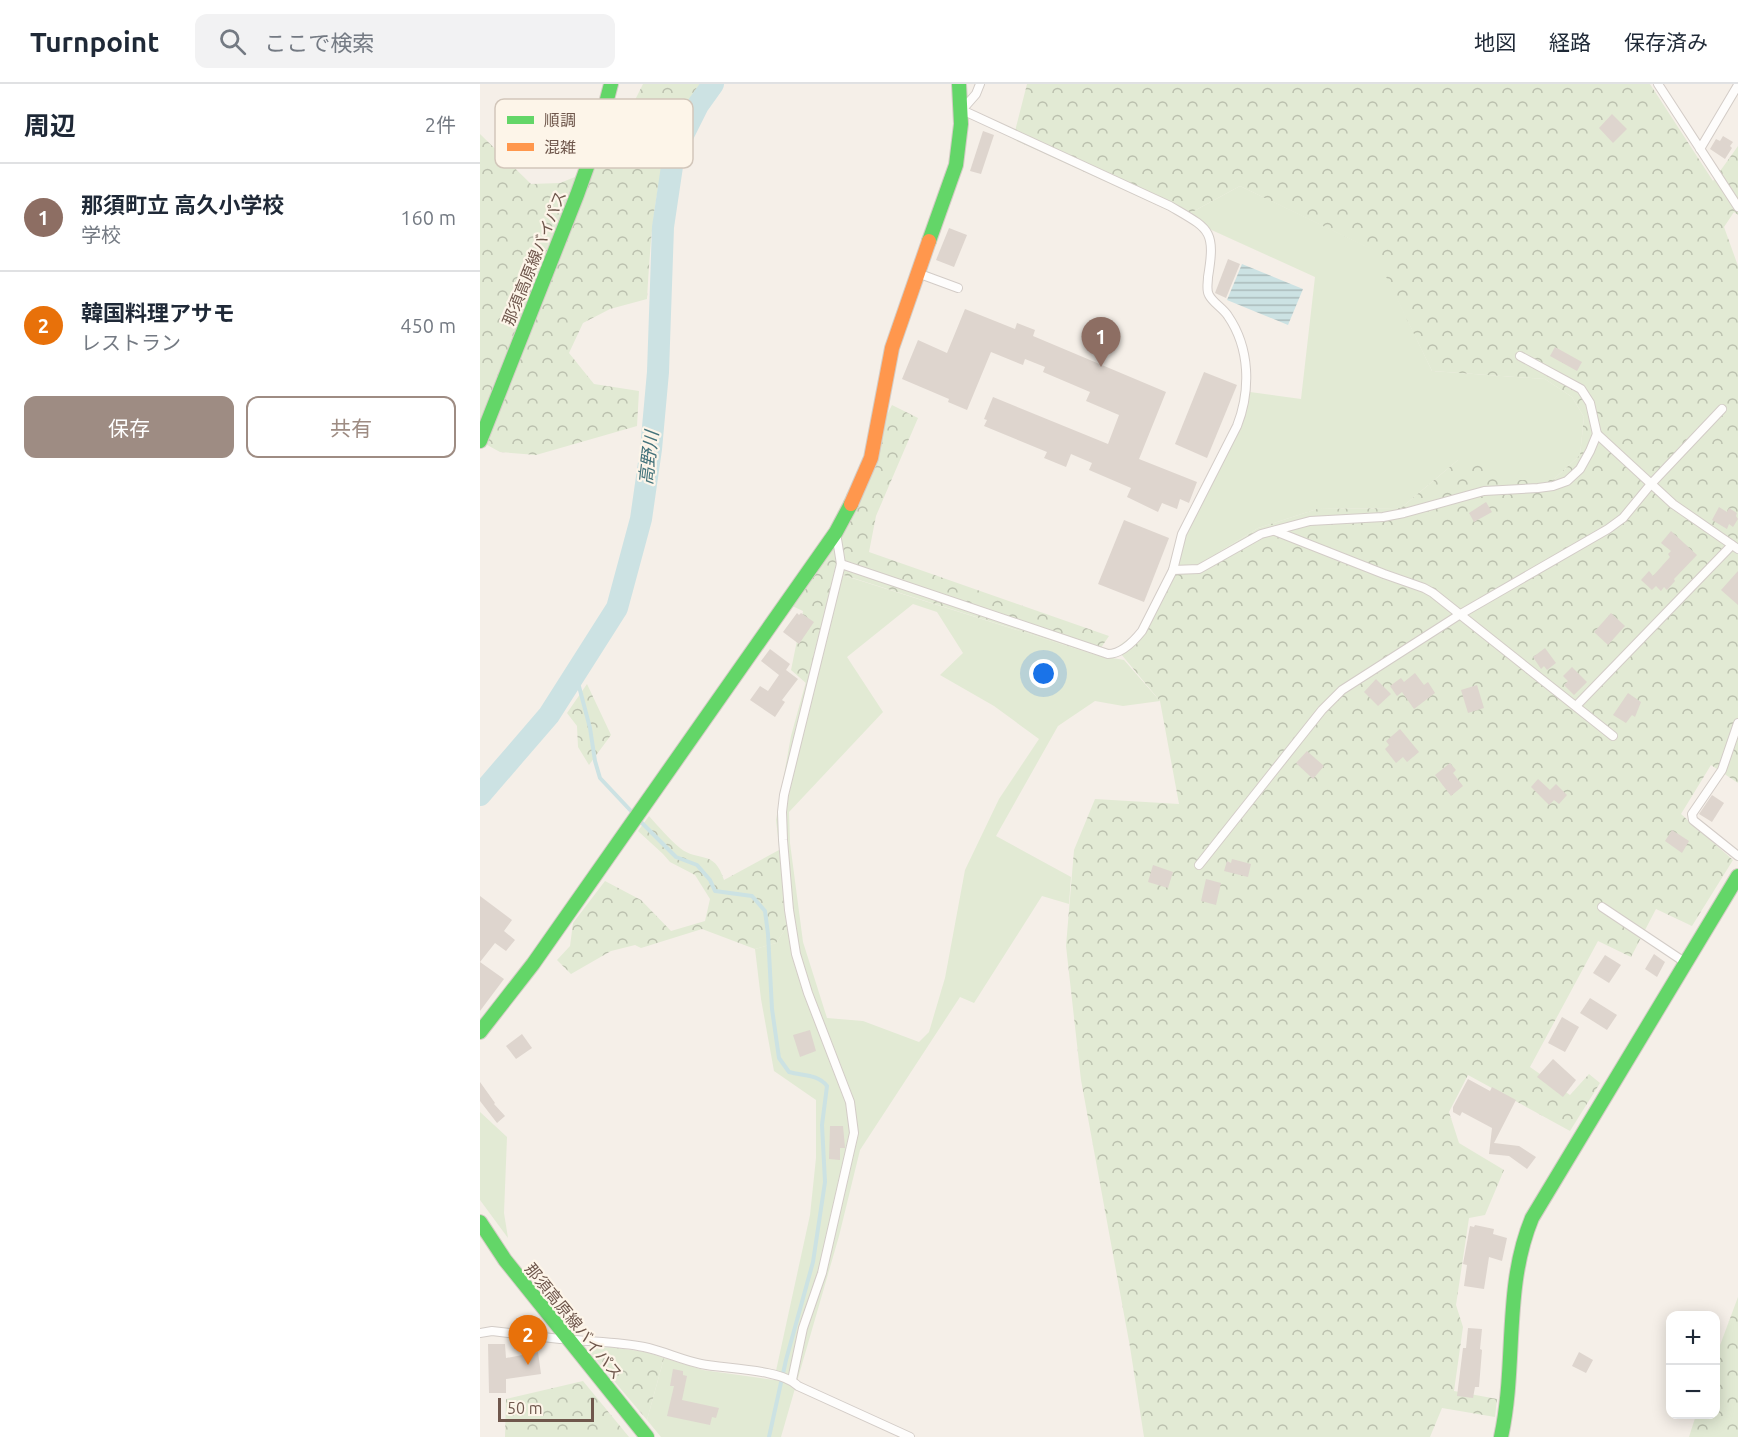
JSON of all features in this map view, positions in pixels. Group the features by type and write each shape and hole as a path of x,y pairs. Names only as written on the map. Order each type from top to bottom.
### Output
{"street":[{"name":"那須高原線バイパス","path":"607,99 611,84"},
{"path":"620,99 625,84"},
{"path":"480,1032 533,964 836,532 857,491 873,450 891,353 956,165 961,140 962,110 959,84"},
{"path":"552,257 575,168"},
{"name":"那須高原線バイパス","path":"480,441 587,168"},
{"path":"552,257 595,168"},
{"path":"1504,1433 1510,1385 1514,1285 1524,1237 1543,1196 1738,876"},
{"name":"那須高原線バイパス","path":"480,1222 505,1260 647,1437"}],"lane":[{"path":"841,564 1108,654 1116,654 1136,639 1142,631 1173,570 1182,534 1237,426 1244,407 1246,370 1238,334 1227,314 1209,295 1207,289 1212,253 1208,232 1202,225 1170,206 962,110 976,94 980,84"},
{"path":"1658,84 1738,207"},
{"path":"1700,149 1738,85"},
{"path":"919,273 958,288"},
{"path":"1520,356 1581,389 1590,403 1597,434 1673,504 1735,547 1576,706"},
{"path":"1199,865 1342,690 1459,615 1608,529 1623,518 1722,409"},
{"path":"1173,570 1199,569 1261,534 1310,521 1383,517 1484,491 1553,486 1567,481 1580,469 1597,434"},
{"path":"1274,531 1433,593 1613,736"},
{"path":"790,1379 803,1328 822,1273 854,1132 849,1102 808,993 796,954 789,910 782,812 784,795 841,564 836,532"},
{"path":"1738,723 1722,770 1692,814 1693,820 1706,832 1738,856"},
{"path":"1602,907 1685,963"},
{"path":"480,1333 492,1331 645,1347 700,1364 777,1375 790,1379 798,1386 910,1437"}],"green space":[{"path":"643,84 700,84 690,99 636,99"},
{"path":"1027,84 1650,84 1713,181 1738,146 1738,215 1734,212 1724,227 1738,266 1738,783 1711,765 1681,814 1733,860 1692,926 1656,909 1631,957 1598,941 1530,1067 1570,1095 1589,1074 1600,1083 1570,1131 1468,1075 1449,1112 1459,1143 1504,1170 1485,1215 1469,1218 1456,1305 1463,1327 1454,1391 1497,1399 1495,1417 1442,1408 1430,1437 1144,1437 1130,1347 1081,1080 1066,946 1074,850 1095,799 1179,804 1160,701 1116,648 1136,633 1170,566 1198,565 1258,528 1317,509 1401,508 1458,460 1491,461 1504,480 1553,480 1580,455 1584,417 1572,397 1545,379 1432,371 1373,250 1240,186 1183,217 1013,139"},
{"path":"480,134 495,149 495,168 515,168 531,184 560,183 597,168 662,168 654,215 647,299 610,309 583,323 569,353 594,384 639,391 637,426 536,455 500,452 480,441"},
{"path":"1240,186 1374,250 1432,371 1545,379 1572,397 1584,417 1580,455 1553,480 1503,480 1458,460 1401,508 1317,509 1258,528 1198,565 1170,566 1180,534 1250,392 1301,399 1315,277 1183,217"},
{"path":"892,405 918,418 876,516 869,552 1109,636 1096,655 837,573 807,684 791,670 803,611 790,605"},
{"path":"836,573 1096,655 1124,660 1160,701 1123,706 1095,701 1058,726 996,836 1071,877 1069,904 1042,896 974,1003 960,997 860,1150 839,1236 781,1437 661,1437 647,1420 664,1358 703,1370 774,1380 810,1215 816,1158 816,1100 774,1071 755,949 776,943 788,925 776,820 791,736","holes":["913,604 937,612 963,653 940,675 994,706 1039,739 999,799 965,870 945,978 929,1032 919,1042 863,1021 827,1018 803,942 790,843 789,812 883,712 847,657"]},
{"path":"587,684 611,735 589,765 578,747 577,726 567,713"},
{"path":"649,816 680,848 715,864 724,880 779,850 788,925 776,943 755,949 702,929 641,948 635,945 611,951 571,974 557,960 570,946 573,923 605,881 641,900 671,931 705,921 710,899 695,875 670,862 638,831"},
{"path":"480,1112 507,1137 504,1213 508,1238 480,1200"},
{"path":"1738,1297 1738,1437 1689,1437 1695,1419 1720,1419 1720,1345"},
{"path":"610,1347 646,1352 664,1358 647,1420 587,1349"},
{"path":"583,1381 629,1437 505,1437 506,1399"}],"shaded area":[{"path":"1242,264 1303,289 1288,325 1227,300"}],"building":[{"path":"1612,114 1627,129 1613,143 1599,128"},
{"path":"983,131 994,135 981,174 970,171"},
{"path":"1723,136 1733,142 1725,159 1710,149 1716,139 1720,141"},
{"path":"949,228 967,235 954,267 936,260"},
{"path":"1228,259 1240,264 1226,298 1215,293"},
{"path":"965,309 1015,329 1017,323 1035,330 1033,336 1166,392 1139,459 1197,482 1189,503 1180,499 1177,509 1162,503 1158,512 1127,497 1131,488 1089,470 1092,463 1071,454 1066,467 1044,458 1047,452 984,426 987,420 984,419 993,397 1108,444 1119,415 1086,401 1090,392 1043,372 1045,367 1025,359 1023,365 991,352 967,410 948,402 949,399 902,379 918,340 947,353"},
{"path":"1555,347 1582,362 1577,371 1550,356"},
{"path":"1204,372 1237,385 1207,458 1175,444"},
{"path":"1486,502 1492,512 1474,522 1469,513"},
{"path":"1719,507 1727,512 1729,508 1737,513 1738,519 1733,527 1729,524 1727,529 1712,520"},
{"path":"1124,520 1169,538 1144,602 1098,584"},
{"path":"1671,531 1697,555 1674,579 1675,581 1667,590 1664,587 1661,591 1656,586 1652,590 1641,580 1649,571 1653,576 1670,557 1668,554 1671,551 1661,543"},
{"path":"1738,571 1738,605 1721,590"},
{"path":"797,613 799,615 801,613 814,622 799,644 783,632"},
{"path":"1611,613 1625,626 1608,645 1594,632"},
{"path":"1545,648 1556,663 1547,670 1544,666 1541,669 1533,657"},
{"path":"770,649 790,664 786,670 798,679 782,700 785,702 775,717 750,700 760,686 768,691 779,675 761,661"},
{"path":"1572,667 1587,682 1574,695 1564,685 1568,681 1563,676"},
{"path":"1415,673 1424,685 1428,682 1435,693 1414,709 1402,692 1397,696 1390,686 1401,678 1404,682"},
{"path":"1376,679 1391,694 1378,706 1364,692"},
{"path":"1477,685 1484,708 1468,713 1461,690"},
{"path":"1628,693 1641,702 1635,717 1632,715 1626,723 1613,715"},
{"path":"1400,729 1419,752 1407,762 1403,757 1396,763 1385,749 1389,745 1386,741"},
{"path":"1307,751 1324,766 1313,779 1296,763"},
{"path":"1450,763 1456,770 1453,773 1463,786 1451,796 1435,775"},
{"path":"1538,779 1550,790 1556,784 1567,795 1559,804 1554,800 1549,805 1531,787"},
{"path":"1712,795 1724,803 1712,822 1699,814"},
{"path":"1672,830 1689,841 1682,853 1665,841"},
{"path":"1232,859 1251,864 1248,877 1224,871 1227,861 1231,863"},
{"path":"1153,865 1173,872 1168,888 1148,882"},
{"path":"1206,879 1221,883 1216,905 1201,901"},
{"path":"480,896 512,920 504,931 515,940 506,951 495,943 480,962"},
{"path":"1654,954 1665,962 1657,977 1645,969"},
{"path":"1605,955 1621,965 1609,983 1593,973"},
{"path":"480,962 504,979 480,1011"},
{"path":"1590,998 1617,1015 1607,1030 1580,1013"},
{"path":"1562,1017 1579,1027 1565,1052 1548,1043"},
{"path":"810,1030 816,1051 800,1057 793,1035"},
{"path":"522,1034 532,1048 516,1059 506,1046"},
{"path":"1553,1059 1576,1080 1563,1097 1537,1077"},
{"path":"1468,1079 1490,1091 1492,1087 1516,1100 1494,1143 1519,1146 1536,1157 1527,1169 1509,1156 1489,1154 1492,1128 1462,1112 1460,1116 1453,1112 1453,1107"},
{"path":"480,1082 505,1116 497,1123 480,1101"},
{"path":"830,1126 843,1126 845,1148 840,1148 840,1160 829,1159"},
{"path":"1470,1226 1494,1229 1493,1234 1507,1238 1502,1261 1489,1257 1484,1289 1464,1286 1467,1265 1463,1264"},
{"path":"1468,1328 1482,1329 1479,1387 1475,1387 1473,1398 1457,1396"},
{"path":"488,1344 505,1344 506,1358 538,1352 541,1374 506,1379 506,1393 489,1393"},
{"path":"1579,1352 1593,1360 1586,1373 1572,1366"},
{"path":"673,1369 683,1371 683,1375 687,1376 682,1400 719,1408 716,1418 712,1417 710,1425 667,1416 674,1386 670,1386"}],"waterway":[{"name":"高野川","path":"693,115 713,84"},
{"name":"高野川","path":"480,795 549,715 617,608 641,519 651,449 658,372 663,227 672,168"},
{"path":"576,675 600,778 631,811"},
{"path":"640,821 676,857 697,865 710,880 715,891 752,896 765,911 772,1009 779,1058 789,1072 815,1077 827,1086 822,1125 825,1182 813,1262 786,1360 769,1437"}],"traffic: fast":[{"path":"607,99 611,84"},
{"path":"929,241 956,165 961,124 959,84"},
{"path":"480,441 587,168"},
{"path":"480,1032 533,964 836,532 851,504"},
{"path":"1501,1437 1509,1382 1517,1271 1532,1218 1738,876"},
{"path":"480,1222 505,1260 647,1437"}],"traffic: slow":[{"path":"851,504 871,458 892,348 929,241"}],"place":[{"name":"那須町立 高久小学校","path":"1101,367"},
{"name":"韓国料理アサモ","path":"528,1365"}]}
